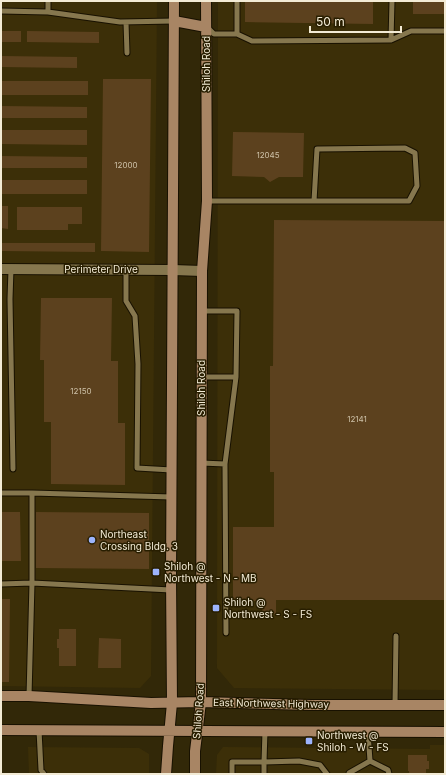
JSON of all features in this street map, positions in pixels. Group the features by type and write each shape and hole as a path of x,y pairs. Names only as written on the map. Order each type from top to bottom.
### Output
{"main road":[{"path":"166,774 172,703 171,590 174,1"},
{"name":"Shiloh Road","path":"195,774 195,751 200,702 202,271 207,201 206,1"},
{"path":"174,21 206,27"},
{"name":"East Northwest Highway","path":"1,696 29,696 151,703 200,702 445,705"},
{"path":"1,730 445,732"}],"street":[{"name":"Perimeter Drive","path":"6,269 126,269 202,271"}],"lane":[{"path":"48,1 48,12"},
{"path":"237,1 237,34"},
{"path":"391,40 392,1"},
{"path":"1,11 48,12 120,22 174,21"},
{"path":"126,22 127,53"},
{"path":"206,27 214,34 237,34 252,41 391,40 411,31 445,31"},
{"path":"207,201 314,201 409,201 417,186 415,153 405,148 317,149 314,201"},
{"path":"6,269 10,298 13,468"},
{"path":"126,269 126,301 136,316 138,364 137,468 172,470"},
{"path":"202,311 237,311 236,377 225,464 226,633"},
{"path":"201,377 236,377"},
{"path":"201,463 225,464"},
{"path":"1,493 172,497"},
{"path":"29,696 32,583 32,493"},
{"path":"1,584 32,583 171,590"},
{"path":"395,705 396,636"},
{"path":"40,730 41,770 44,774"},
{"path":"264,774 265,731"},
{"path":"368,732 370,761"},
{"path":"232,774 232,762 299,761 320,765 327,774"},
{"path":"349,774 370,761"},
{"path":"370,761 388,770 389,774"}],"shaded area":[{"path":"1,1 157,1 151,676 140,688 1,686"},
{"path":"218,1 445,1 445,690 234,688 217,668"},
{"path":"430,745 445,745 445,774 216,774 217,755 223,747 430,749"},
{"path":"28,747 139,748 149,754 149,774 29,774"}],"building":[{"path":"245,1 373,1 373,24 245,22"},
{"path":"413,1 445,1 445,14 413,14"},
{"path":"1,31 21,31 21,42 1,42"},
{"path":"27,31 99,32 99,43 27,42"},
{"path":"1,56 77,57 77,68 1,67"},
{"path":"103,79 151,79 149,252 101,251"},
{"path":"1,81 88,81 88,95 1,95"},
{"path":"1,106 87,107 87,118 1,118"},
{"path":"1,130 87,130 87,145 1,144"},
{"path":"233,132 304,133 303,177 279,177 270,182 264,177 232,176"},
{"path":"1,156 87,157 87,168 1,168"},
{"path":"1,180 87,180 87,194 1,194"},
{"path":"1,206 8,206 8,229 1,228"},
{"path":"17,207 82,207 82,224 68,224 68,230 17,230"},
{"path":"274,220 445,221 445,600 276,600 276,614 262,614 262,601 233,601 233,527 274,527 274,472 270,472 270,366 273,366"},
{"path":"1,243 95,243 95,252 1,251"},
{"path":"41,298 112,298 111,361 118,361 118,423 125,423 125,485 51,484 51,422 44,422 44,360 40,360"},
{"path":"1,512 20,512 21,561 1,561"},
{"name":"Northeast Crossing Bldg. 3","path":"36,512 149,513 149,569 36,568"},
{"path":"1,599 10,599 9,682 1,682"},
{"path":"59,629 76,629 76,666 59,666 59,648 57,648 57,639 59,639"},
{"path":"99,638 121,639 121,668 98,668"},
{"path":"408,755 427,755 429,769 426,769 426,774 409,774"}],"place":[{"name":"Northeast Crossing Bldg. 3","path":"92,540"},
{"name":"Shiloh @ Northwest - N - MB","path":"156,572"},
{"name":"Shiloh @ Northwest - S - FS","path":"216,608"},
{"name":"Northwest @ Shiloh - W - FS","path":"309,741"}]}
